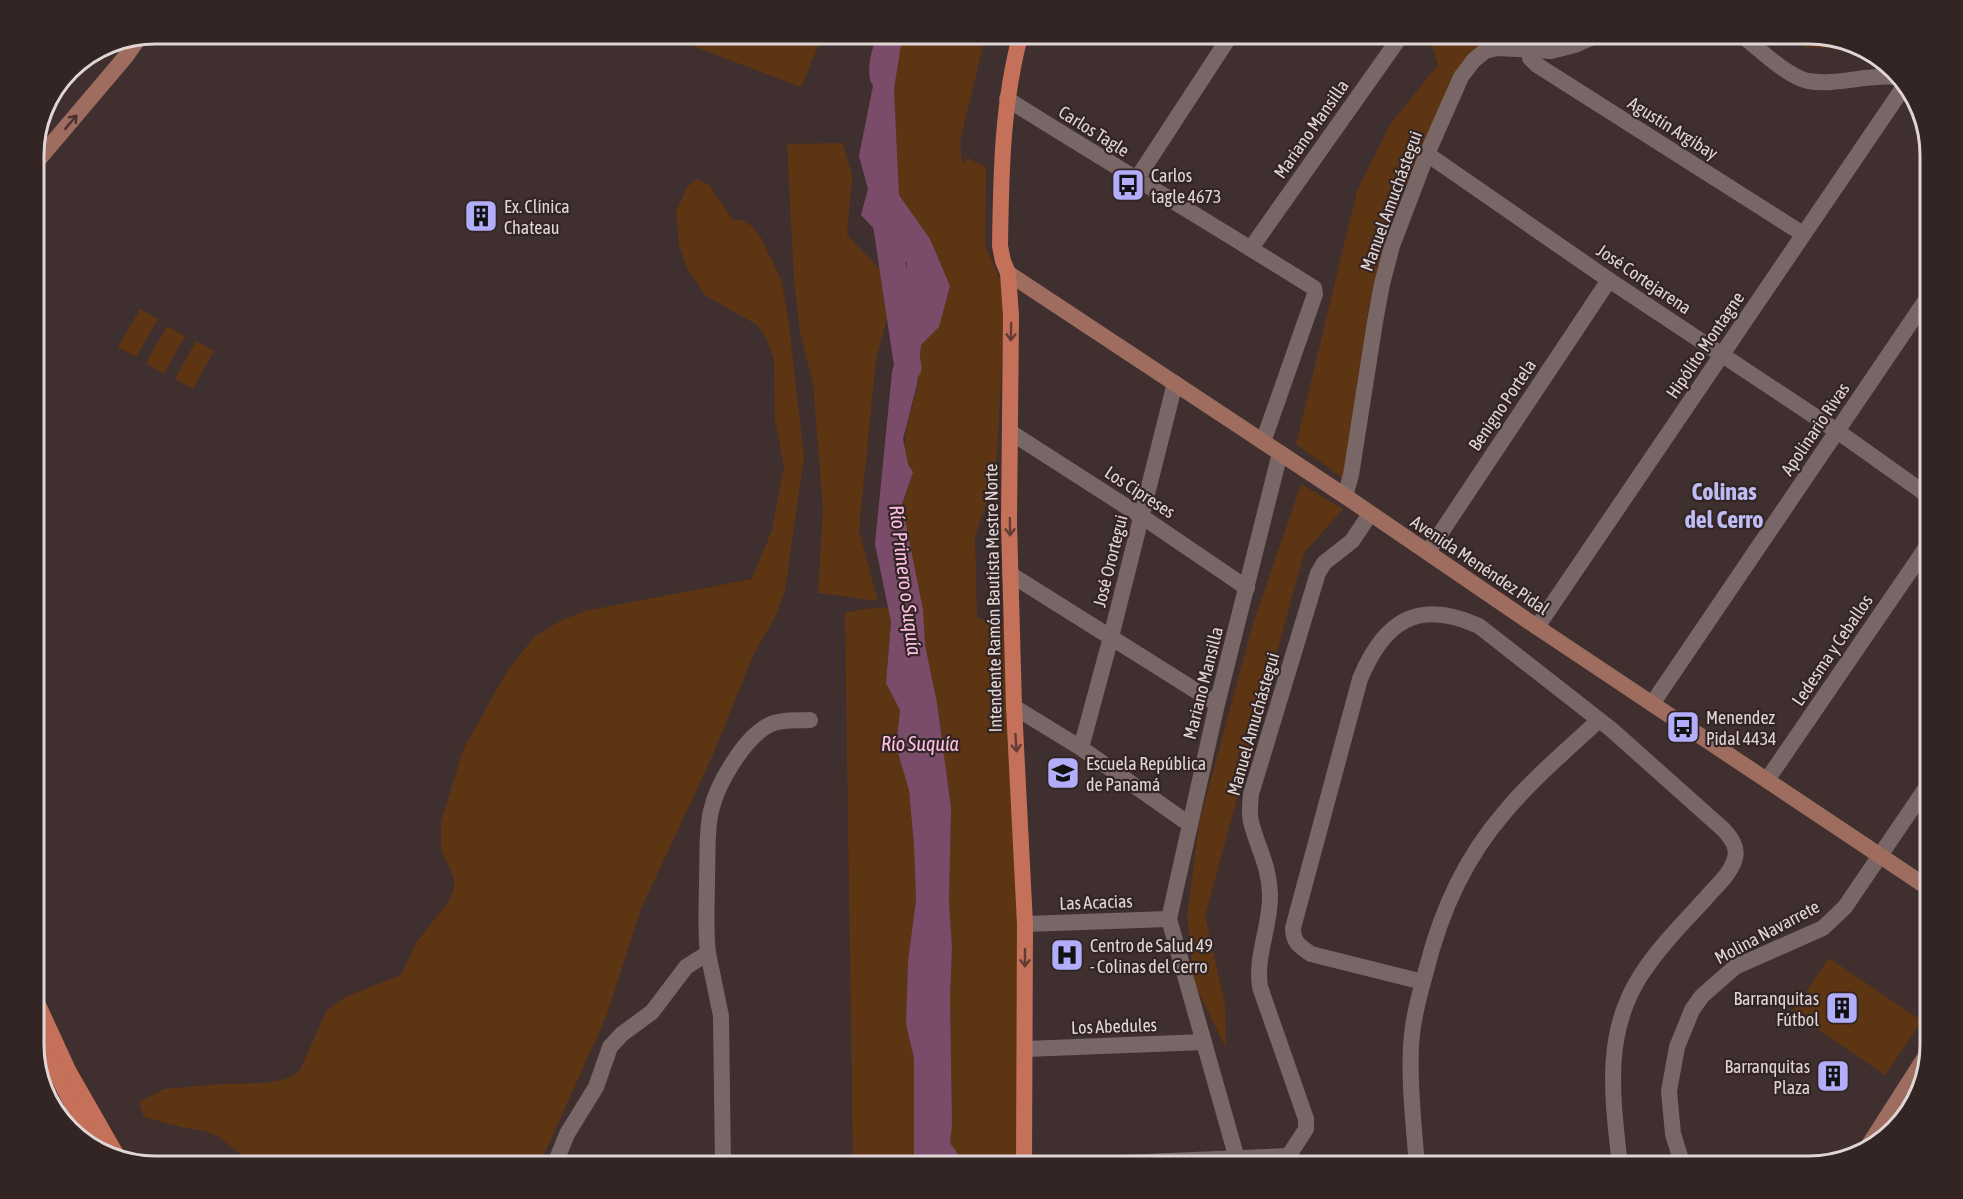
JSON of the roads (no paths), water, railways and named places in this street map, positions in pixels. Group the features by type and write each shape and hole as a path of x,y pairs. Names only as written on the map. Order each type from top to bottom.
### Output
{"main road":[{"name":"Intendente Ramón Bautista Mestre Norte","path":"1018,44 1011,69 1007,99 1000,246 1008,273 1011,316 1010,574 1025,924 1025,1156"},
{"path":"44,153 133,46"},
{"name":"Avenida Menéndez Pidal","path":"1008,273 1345,496 1920,882"},
{"path":"44,1018 69,1072 112,1147"},
{"path":"44,1049 91,1136"},
{"path":"1877,1132 1917,1070"}],"street":[{"path":"1136,180 1225,44"},
{"name":"Mariano Mansilla","path":"1251,248 1396,44"},
{"name":"Manuel Amuchástegui","path":"1345,496 1351,475 1382,284 1392,246 1427,154 1461,77 1474,60 1485,51 1497,48 1551,51 1574,44"},
{"path":"1752,44 1792,74 1807,80 1821,82 1888,77"},
{"name":"Agustín Argibay","path":"1529,50 1530,58 1537,65 1803,234"},
{"name":"Hipólito Montagne","path":"1537,627 1900,92"},
{"name":"Carlos Tagle","path":"1007,99 1314,288 1315,294 1263,442"},
{"name":"José Cortejarena","path":"1427,154 1610,280 1837,431 1919,489"},
{"name":"Benigno Portela","path":"1428,552 1610,280"},
{"name":"Apolinario Rivas","path":"1652,704 1919,310"},
{"name":"José Orortegui","path":"1081,748 1175,384"},
{"name":"Los Cipreses","path":"1010,432 1141,516 1247,588"},
{"name":"Mariano Mansilla","path":"1236,1156 1169,919 1216,704 1280,453"},
{"name":"Manuel Amuchástegui","path":"1288,1156 1306,1129 1306,1119 1260,987 1258,965 1268,922 1270,895 1265,859 1251,822 1251,794 1318,573 1324,563 1352,541 1370,514"},
{"name":"Ledesma y Ceballos","path":"1767,780 1919,557"},
{"path":"1010,574 1216,704"},
{"path":"1423,982 1311,954 1293,939 1293,928 1360,679 1369,656 1380,639 1409,619 1443,614 1460,617 1479,626 1599,720 1733,840 1736,853 1730,870 1658,952 1640,977 1620,1020 1612,1066 1612,1094 1619,1156"},
{"path":"1014,707 1081,748 1189,824"},
{"path":"723,1156 721,1016 705,933 711,812 717,793 742,750 758,733 771,723 810,720"},
{"path":"1416,1156 1411,1047 1413,1026 1434,940 1446,906 1483,840 1519,795 1599,720"},
{"name":"Molina Navarrete","path":"1680,1156 1673,1134 1669,1091 1677,1047 1692,1010 1702,996 1735,967 1823,928 1845,907 1920,797"},
{"name":"Las Acacias","path":"1025,924 1169,919"},
{"path":"558,1156 567,1134 596,1087 610,1047 622,1034 652,1012 686,967 708,953"},
{"name":"Los Abedules","path":"1024,1049 1204,1042"}],"water":[{"name":"Río Suquía","path":"874,44 901,44 894,89 899,195 930,239 950,286 939,327 921,345 917,384 903,439 908,464 913,472 902,504 923,610 925,645 937,703 951,808 949,902 952,948 950,997 952,1125 950,1143 958,1154 957,1156 914,1156 914,1058 906,1024 908,962 916,900 914,845 909,790 896,746 900,710 886,683 891,622 875,544 892,372 903,332 907,263 861,215 868,189 859,156 873,86 869,74"}],"waterway":[{"name":"Río Primero o Suquía","path":"884,208 908,368"}],"place":[{"name":"Carlos tagle 4673","path":"1128,185"},
{"name":"Ex. Clínica Chateau","path":"481,216"},
{"name":"Menendez Pidal 4434","path":"1683,727"},
{"name":"Escuela República de Panamá","path":"1063,773"},
{"name":"Centro de Salud 49 - Colinas del Cerro","path":"1067,955"},
{"name":"Barranquitas Fútbol","path":"1842,1008"},
{"name":"Barranquitas Plaza","path":"1833,1076"}],"district":[{"name":"Colinas del Cerro","path":"1724,505"}]}
